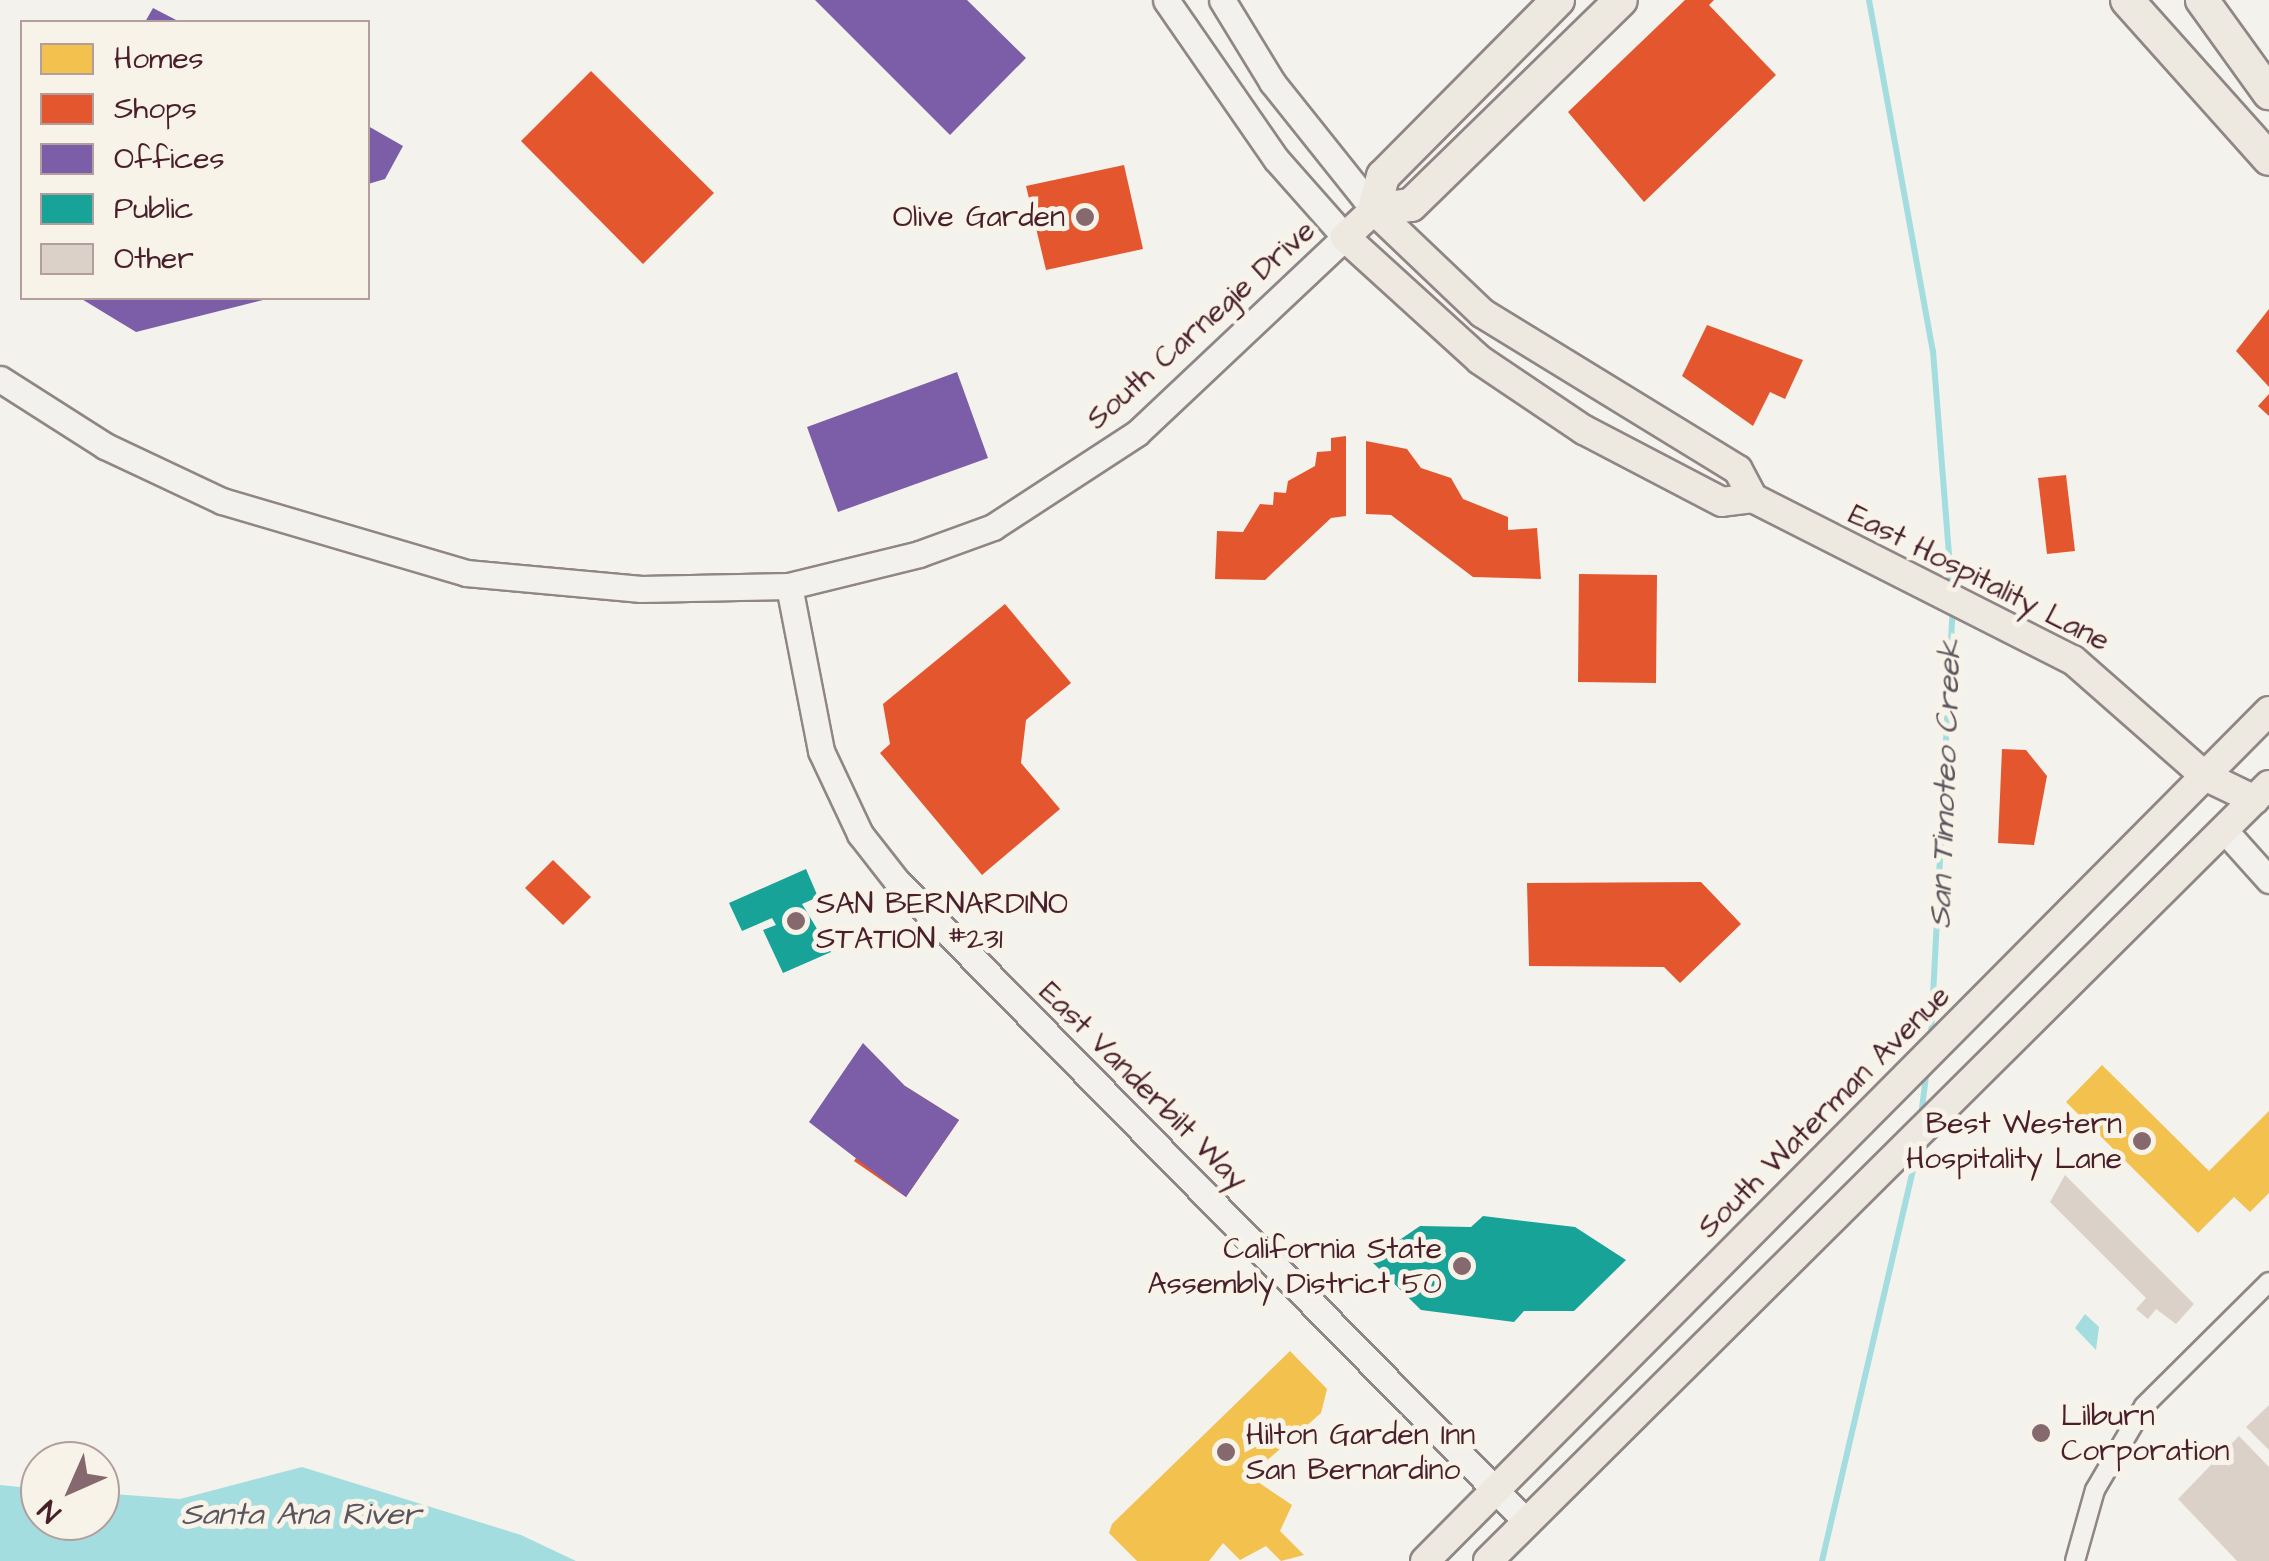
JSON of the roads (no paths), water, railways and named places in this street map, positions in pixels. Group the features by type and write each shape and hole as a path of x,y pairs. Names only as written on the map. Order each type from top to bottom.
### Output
{"highway":[{"path":"1558,0 1383,176 1374,210 1411,205 1621,0"},
{"path":"2127,0 2269,159"},
{"path":"2202,0 2269,93"}],"main road":[{"name":"South Carnegie Drive","path":"1345,237 1374,210"},
{"name":"East Hospitality Lane","path":"1374,210 1482,314 1738,470 1754,498 1917,583 1982,612 2107,682 2205,776 2264,801"},
{"name":"East Hospitality Lane","path":"1345,237 1480,360 1584,430 1722,502 1754,498"},
{"name":"South Waterman Avenue","path":"1426,1561 2269,711"},
{"name":"East Hospitality Lane","path":"2205,776 2225,831"},
{"path":"1488,1561 2225,831 2264,801"}],"street":[{"name":"East Hospitality Lane","path":"1166,0 1276,159 1345,237"},
{"name":"East Hospitality Lane","path":"1222,0 1281,94 1374,210"},
{"name":"South Carnegie Drive","path":"0,379 105,446 222,501 382,553 553,584 789,586 919,554 1062,488 1137,433 1345,237"},
{"name":"East Vanderbilt Way","path":"789,586 820,752 860,834 896,880 1527,1522"},
{"name":"East Hospitality Lane","path":"2225,831 2269,880"},
{"path":"2075,1561 2094,1490 2144,1406 2269,1282"}],"water":[{"path":"2085,1314 2099,1327 2096,1350 2075,1328"},
{"name":"Santa Ana River","path":"302,1467 521,1535 576,1561 0,1561 0,1485 20,1487 20,1541 120,1541 120,1494 180,1499"}],"waterway":[{"name":"San Timoteo Creek","path":"1869,0 1933,351 1952,592"},
{"name":"San Timoteo Creek","path":"1931,1036 1953,609"},
{"name":"San Timoteo Creek","path":"1921,1116 1927,1068"},
{"name":"San Timoteo Creek","path":"1822,1561 1918,1148"}],"place":[{"name":"Olive Garden","path":"1085,217"},
{"name":"SAN BERNARDINO STATION #231","path":"796,921"},
{"name":"Best Western Hospitality Lane","path":"2142,1141"},
{"name":"California State Assembly District 50","path":"1462,1266"},
{"name":"Lilburn Corporation","path":"2041,1433"},
{"name":"Hilton Garden Inn San Bernardino","path":"1226,1452"}]}
